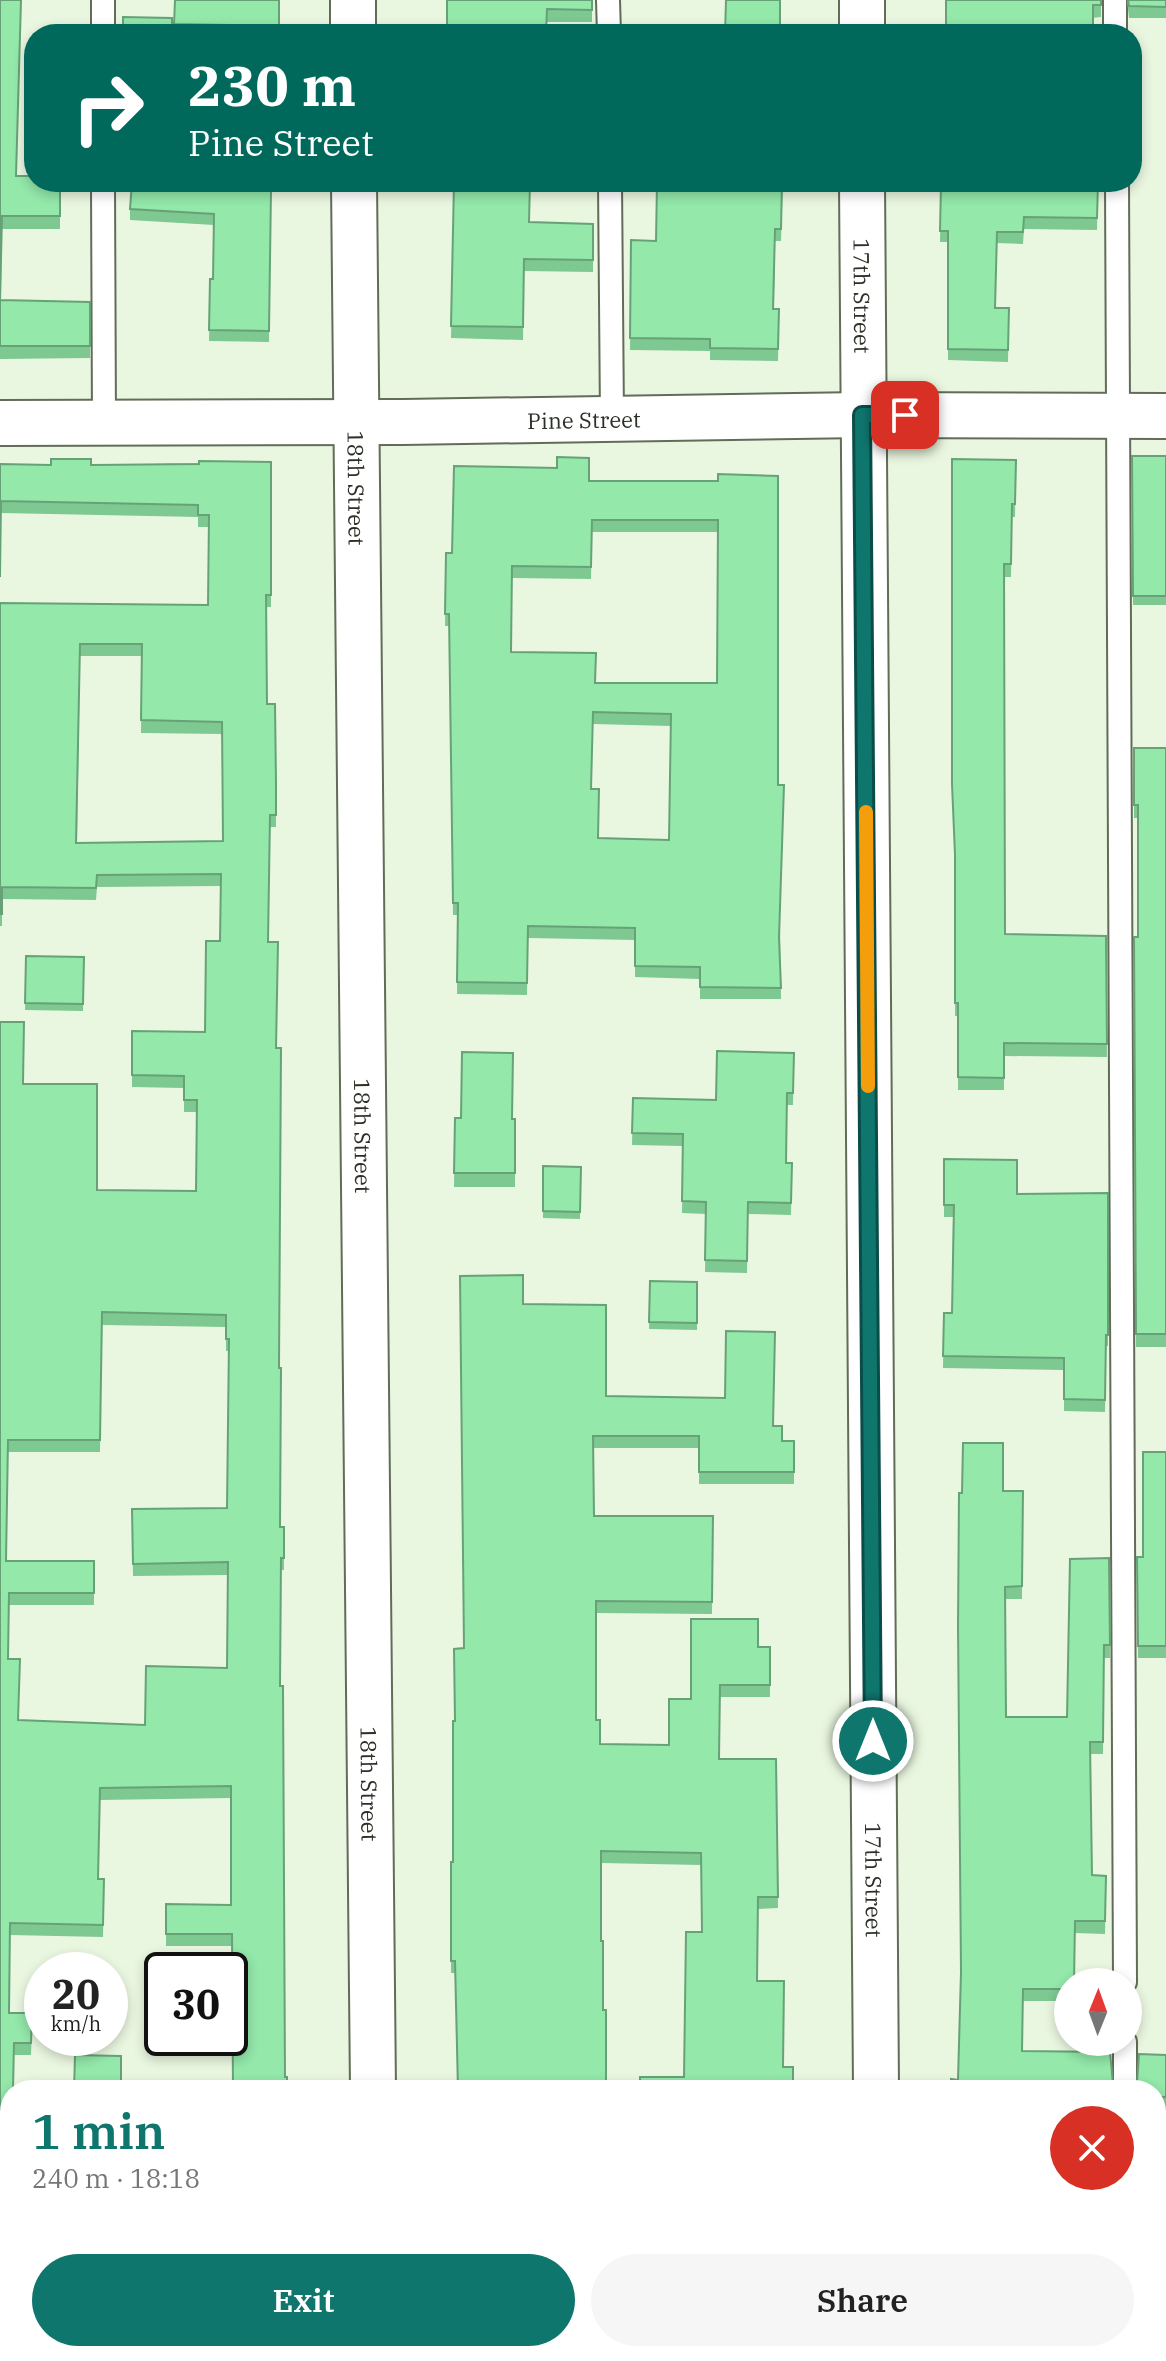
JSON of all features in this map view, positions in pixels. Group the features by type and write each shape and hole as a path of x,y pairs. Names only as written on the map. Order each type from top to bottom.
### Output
{"street":[{"path":"353,0 353,24"},
{"path":"862,0 862,24"},
{"name":"18th Street","path":"354,192 373,2080"},
{"name":"17th Street","path":"862,192 876,2080"},
{"name":"Pine Street","path":"0,423 862,415 1166,416"}],"lane":[{"path":"103,0 103,24"},
{"path":"608,0 609,24"},
{"path":"1115,0 1115,24"},
{"path":"103,192 104,423"},
{"path":"610,192 612,419"},
{"path":"1117,192 1125,1968"},
{"path":"1125,2056 1125,2080"}],"building":[{"path":"0,0 21,0 16,176 24,176 24,192 60,192 60,216 2,216 0,300"},
{"path":"175,0 279,0 279,24 174,24"},
{"path":"447,0 592,0 592,10 547,9 546,24 447,24"},
{"path":"726,0 780,0 780,24 725,24"},
{"path":"946,0 1101,0 1101,5 1093,5 1093,24 946,24"},
{"path":"1128,0 1166,0 1166,7 1129,6"},
{"path":"123,17 172,18 172,24 123,24"},
{"path":"131,192 271,192 269,331 209,330 214,214 130,209"},
{"path":"454,192 530,192 529,222 593,224 593,260 524,259 523,327 451,326"},
{"path":"657,192 782,192 781,229 775,229 773,309 779,309 778,349 710,348 710,339 630,338 631,240 656,241"},
{"path":"941,192 1098,192 1097,218 1024,217 1023,232 997,232 995,308 1009,308 1008,350 948,349 948,231 940,231"},
{"path":"0,300 90,302 90,346 0,346"},
{"path":"1132,456 1166,456 1166,596 1133,596"},
{"path":"557,457 589,458 589,481 718,481 718,474 778,476 778,785 784,785 779,938 781,988 700,987 700,967 635,966 635,928 528,926 527,983 457,982 458,903 453,903 449,614 445,614 446,553 452,553 454,466 557,468","holes":["592,520 718,520 717,683 595,683 596,653 511,652 512,566 591,567","593,712 671,714 669,840 598,838 599,789 591,789"]},
{"path":"51,459 91,459 91,465 271,462 271,595 266,595 267,704 275,704 276,815 270,815 268,942 278,942 276,1048 281,1048 279,1368 280,1527 284,1527 284,1558 281,1558 280,1686 283,1686 287,2080 233,2080 233,2056 248,2056 248,1952 232,1952 232,1934 166,1934 166,1904 231,1905 231,1786 100,1788 98,1879 104,1879 103,1925 10,1923 9,2013 24,2013 24,2043 14,2043 13,2080 0,2080 0,1022 24,1022 23,1084 97,1084 97,1190 196,1191 197,1100 184,1100 184,1076 132,1075 132,1031 205,1032 206,941 220,941 221,874 97,875 96,888 2,887 0,914 0,603 208,605 209,515 198,515 198,505 1,501 0,577 0,464 51,465","holes":["80,644 142,644 141,720 222,722 223,841 76,843","102,1312 226,1315 226,1339 229,1339 227,1508 132,1509 133,1564 228,1562 227,1668 146,1666 145,1725 18,1720 20,1659 8,1659 9,1593 94,1593 94,1561 6,1561 8,1440 100,1440"]},
{"path":"952,459 1016,460 1011,564 1004,564 1005,934 1106,936 1107,1044 1004,1043 1004,1078 958,1077 952,784"},
{"path":"1134,748 1166,748 1166,1334 1136,1334 1134,937 1138,937 1138,805 1134,805"},
{"path":"26,956 84,957 83,1004 25,1003"},
{"path":"717,1051 794,1053 793,1093 787,1093 786,1163 792,1163 791,1203 748,1202 747,1261 705,1260 706,1202 682,1201 683,1134 632,1133 633,1098 716,1100"},
{"path":"462,1052 513,1053 515,1173 454,1173 455,1118 461,1118"},
{"path":"944,1159 1017,1160 1017,1194 1108,1193 1105,1400 1064,1399 1064,1358 943,1356 944,1313 952,1313 954,1205 944,1205"},
{"path":"543,1166 581,1167 580,1212 543,1211"},
{"path":"523,1275 523,1304 606,1305 606,1396 725,1398 726,1331 775,1332 773,1426 782,1426 782,1441 794,1441 794,1472 699,1472 699,1436 593,1436 594,1516 713,1516 712,1602 596,1601 596,1720 600,1720 600,1744 669,1745 669,1699 691,1699 691,1619 758,1619 758,1647 770,1647 770,1685 720,1685 719,1759 776,1759 778,1897 758,1897 757,1981 784,1981 783,2067 793,2067 793,2080 640,2080 640,2077 684,2077 686,1932 702,1932 701,1853 601,1851 606,2080 458,2080 455,1961 451,1961 451,1862 454,1649 464,1648 460,1276"},
{"path":"650,1281 697,1282 697,1323 649,1322"},
{"path":"963,1443 1003,1443 1003,1491 1023,1491 1022,1586 1005,1587 1006,1717 1067,1717 1070,1559 1109,1558 1110,1645 1104,1645 1103,1742 1090,1742 1092,1875 1106,1876 1105,1921 1075,1921 1074,1968 1054,1968 1054,1989 1023,1989 1022,2051 1054,2051 1054,2056 1110,2056 1113,2080 958,2080 961,1972 959,1493 962,1493"},
{"path":"1143,1452 1166,1452 1166,1646 1138,1646 1137,1557 1143,1557"},
{"path":"1166,2055 1166,2080 1137,2080 1139,2056"},
{"path":"75,2056 121,2056 121,2080 74,2080"}],"slow traffic":[{"path":"866,812 868,1086"}],"route":[{"path":"873,1741 862,415 905,415"}]}
